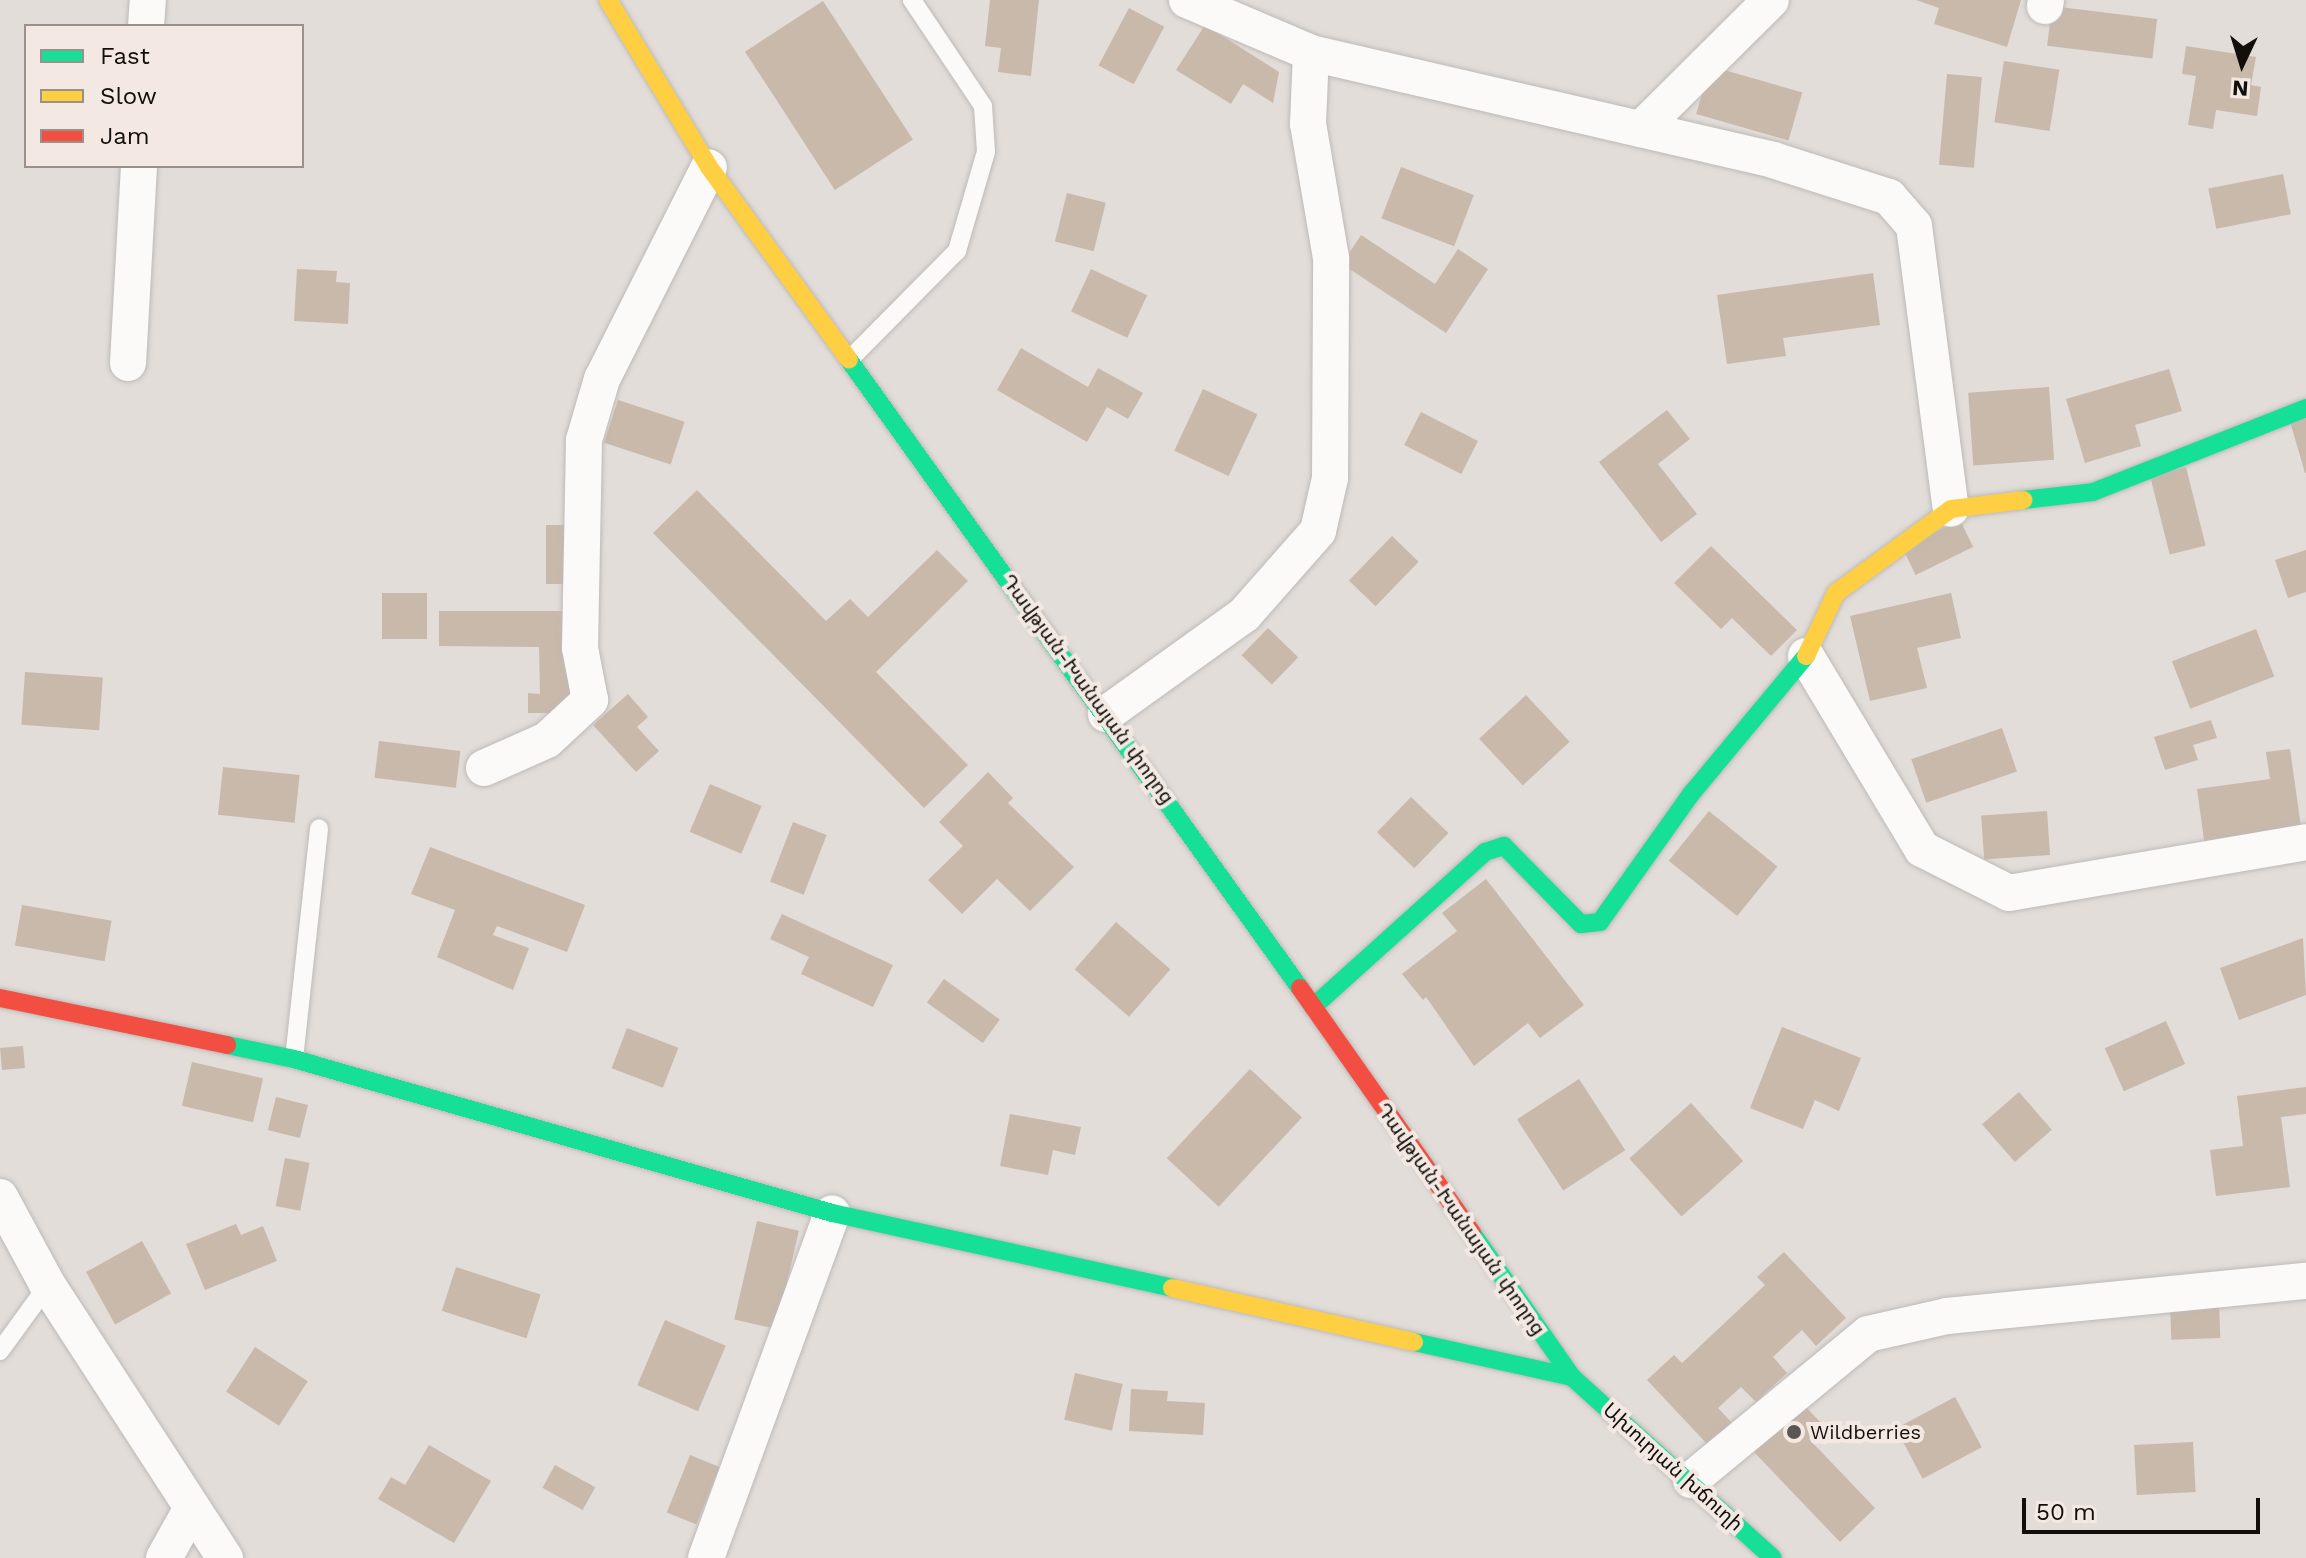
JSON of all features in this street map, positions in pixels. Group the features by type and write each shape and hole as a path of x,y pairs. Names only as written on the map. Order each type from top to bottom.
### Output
{"street":[{"path":"146,24 148,0"},
{"name":"Դավթյան-Խանայան փողոց","path":"608,0 709,167 851,358 1106,714 1572,1377"},
{"path":"1187,0 1311,53 1773,160 1889,197 1914,226 1951,509"},
{"path":"1641,129 1771,0"},
{"path":"1106,714 1244,615 1318,531 1330,478 1331,258 1308,124 1311,53"},
{"path":"484,768 547,740 590,700 580,648 584,440 602,379 709,167"},
{"path":"128,363 139,168"},
{"path":"1313,1007 1485,852 1504,846 1581,924 1600,922 1691,794 1806,656 1836,593 1951,509 2093,492 2306,408"},
{"path":"1806,656 1922,849 2009,893 2306,842"},
{"path":"0,998 294,1059 832,1213 1572,1377"},
{"path":"0,1197 48,1285 225,1558"},
{"path":"706,1558 832,1213"},
{"path":"1691,1480 1868,1334 1947,1316 2306,1281"},
{"name":"Ախուրյան խճուղի","path":"1572,1377 1691,1480 1773,1558"},
{"path":"164,1558 192,1508"}],"lane":[{"path":"851,358 957,251 986,152 983,106 912,0"},
{"path":"294,1059 319,828"},
{"path":"0,1351 48,1285"}],"building":[{"path":"990,0 1039,0 1031,76 998,72 1001,48 985,46"},
{"path":"1916,0 2021,0 2007,47 1934,24 1939,8"},
{"path":"823,1 913,139 835,190 745,52"},
{"path":"2052,6 2157,19 2152,59 2047,46"},
{"path":"1129,8 1164,27 1134,84 1098,65"},
{"path":"1205,25 1279,72 1273,103 1243,84 1231,104 1176,70"},
{"path":"2186,46 2256,57 2251,85 2261,87 2257,116 2216,110 2213,129 2188,125 2196,76 2182,74"},
{"path":"2004,61 2059,70 2050,131 1994,122"},
{"path":"1710,66 1802,92 1788,141 1696,114"},
{"path":"1947,74 1982,77 1974,168 1939,165"},
{"path":"1401,167 1474,195 1454,246 1381,218"},
{"path":"2283,174 2291,214 2216,229 2208,189"},
{"path":"1067,193 1106,203 1094,251 1055,242"},
{"path":"1361,235 1435,284 1458,249 1488,269 1446,333 1342,264"},
{"path":"297,269 337,271 336,282 350,283 348,324 294,321"},
{"path":"1091,269 1147,295 1127,338 1071,312"},
{"path":"1873,273 1880,325 1783,338 1786,356 1727,364 1717,295"},
{"path":"1021,348 1088,387 1098,368 1143,393 1128,419 1107,407 1087,442 997,390"},
{"path":"2169,369 2182,411 2135,425 2141,446 2085,463 2066,399"},
{"path":"2049,387 2054,460 1973,465 1968,393"},
{"path":"1203,389 1257,414 1229,476 1174,451"},
{"path":"618,400 685,422 671,464 604,443"},
{"path":"1667,410 1690,439 1658,464 1697,514 1661,542 1599,462"},
{"path":"1421,412 1478,441 1461,474 1404,445"},
{"path":"2306,414 2306,473 2305,473 2289,418"},
{"path":"2186,467 2206,546 2170,555 2150,476"},
{"path":"697,490 826,621 850,599 868,617 937,550 968,581 876,672 968,765 924,808 653,533"},
{"path":"1960,520 1973,547 1916,575 1902,548"},
{"path":"546,525 574,525 574,584 546,584"},
{"path":"1392,536 1419,562 1376,606 1349,581"},
{"path":"1711,546 1797,630 1771,656 1732,618 1721,629 1674,583"},
{"path":"2306,550 2306,592 2288,598 2275,560"},
{"path":"382,593 427,593 427,639 382,639"},
{"path":"1951,593 1961,638 1917,648 1927,688 1870,701 1850,616"},
{"path":"439,611 572,611 573,713 528,713 528,693 540,694 539,647 439,646"},
{"path":"1268,628 1298,657 1272,685 1242,655"},
{"path":"2256,629 2274,677 2190,709 2172,661"},
{"path":"25,672 103,677 99,730 21,725"},
{"path":"628,694 648,717 637,727 659,751 636,772 593,725"},
{"path":"1526,695 1570,742 1523,785 1479,739"},
{"path":"2211,720 2217,738 2193,745 2198,760 2165,770 2154,737"},
{"path":"2002,728 2017,771 1926,803 1911,759"},
{"path":"379,741 460,751 456,788 374,778"},
{"path":"2290,749 2301,827 2205,847 2197,789 2270,779 2266,752"},
{"path":"223,767 300,775 295,823 218,815"},
{"path":"988,772 1013,798 1008,803 1074,867 1030,911 997,879 962,914 928,880 963,846 939,822"},
{"path":"710,784 762,806 741,854 690,832"},
{"path":"1411,797 1448,833 1414,868 1377,832"},
{"path":"1709,811 1777,866 1737,916 1669,861"},
{"path":"2047,811 2050,855 1984,859 1981,816"},
{"path":"793,822 827,835 804,895 770,882"},
{"path":"430,847 585,905 567,952 497,926 493,935 529,948 513,990 437,957 455,910 411,894"},
{"path":"1486,879 1584,1005 1540,1038 1528,1023 1474,1066 1426,997 1423,1000 1402,974 1457,931 1442,913"},
{"path":"22,905 112,921 104,961 15,945"},
{"path":"782,914 893,965 873,1007 801,974 809,957 770,939"},
{"path":"1116,922 1170,969 1129,1017 1075,970"},
{"path":"2303,938 2306,995 2239,1020 2220,968"},
{"path":"944,979 1000,1020 983,1043 927,1002"},
{"path":"2166,1021 2185,1064 2124,1091 2105,1048"},
{"path":"1782,1027 1861,1058 1839,1111 1815,1100 1803,1129 1750,1108"},
{"path":"627,1028 678,1048 663,1088 612,1068"},
{"path":"23,1046 25,1068 2,1070 0,1048"},
{"path":"192,1062 263,1078 253,1122 182,1106"},
{"path":"1250,1069 1302,1117 1219,1207 1167,1158"},
{"path":"1579,1079 1625,1150 1563,1191 1517,1119"},
{"path":"2306,1087 2306,1114 2281,1117 2290,1187 2216,1196 2210,1150 2243,1146 2237,1096"},
{"path":"2019,1092 2052,1130 2015,1162 1982,1124"},
{"path":"276,1097 308,1105 300,1138 268,1130"},
{"path":"1691,1103 1743,1161 1682,1217 1629,1159"},
{"path":"1010,1114 1081,1127 1075,1155 1053,1150 1048,1175 1000,1166"},
{"path":"285,1158 310,1163 300,1211 276,1206"},
{"path":"757,1221 799,1231 776,1329 734,1319"},
{"path":"236,1224 241,1235 263,1226 277,1261 205,1290 186,1244"},
{"path":"142,1241 171,1293 115,1325 86,1272"},
{"path":"1784,1252 1846,1318 1816,1346 1802,1330 1773,1357 1787,1373 1756,1402 1741,1387 1718,1408 1733,1424 1709,1446 1647,1380 1674,1355 1682,1363 1765,1285 1757,1277"},
{"path":"456,1267 541,1295 526,1338 442,1311"},
{"path":"2219,1302 2220,1338 2171,1340 2170,1304"},
{"path":"665,1320 726,1346 698,1411 637,1385"},
{"path":"255,1347 308,1381 279,1426 226,1391"},
{"path":"1075,1373 1123,1384 1112,1431 1064,1420"},
{"path":"1131,1389 1168,1391 1167,1401 1205,1403 1203,1435 1129,1431"},
{"path":"1955,1397 1982,1447 1923,1479 1896,1428"},
{"path":"1802,1403 1823,1425 1809,1439 1875,1508 1840,1542 1752,1450"},
{"path":"2193,1442 2196,1492 2137,1495 2134,1445"},
{"path":"429,1445 491,1481 454,1543 378,1499 391,1477 405,1485"},
{"path":"690,1455 720,1467 696,1524 667,1512"},
{"path":"555,1465 595,1487 583,1510 542,1488"}],"traffic: fast":[{"path":"849,360 1300,988"},
{"path":"2023,500 2093,492 2306,408"},
{"path":"1313,1007 1485,852 1504,846 1581,924 1600,922 1691,794 1806,656"},
{"path":"227,1045 294,1059 832,1213 1172,1288"},
{"path":"1472,1233 1572,1377 1773,1558"},
{"path":"1414,1342 1572,1377"}],"traffic: slow":[{"path":"608,0 709,167 849,360"},
{"path":"1806,656 1836,593 1951,509 2023,500"},
{"path":"1172,1288 1414,1342"}],"traffic: jam":[{"path":"1300,988 1472,1233"},
{"path":"0,998 227,1045"}],"place":[{"name":"Wildberries","path":"1794,1432"}]}
